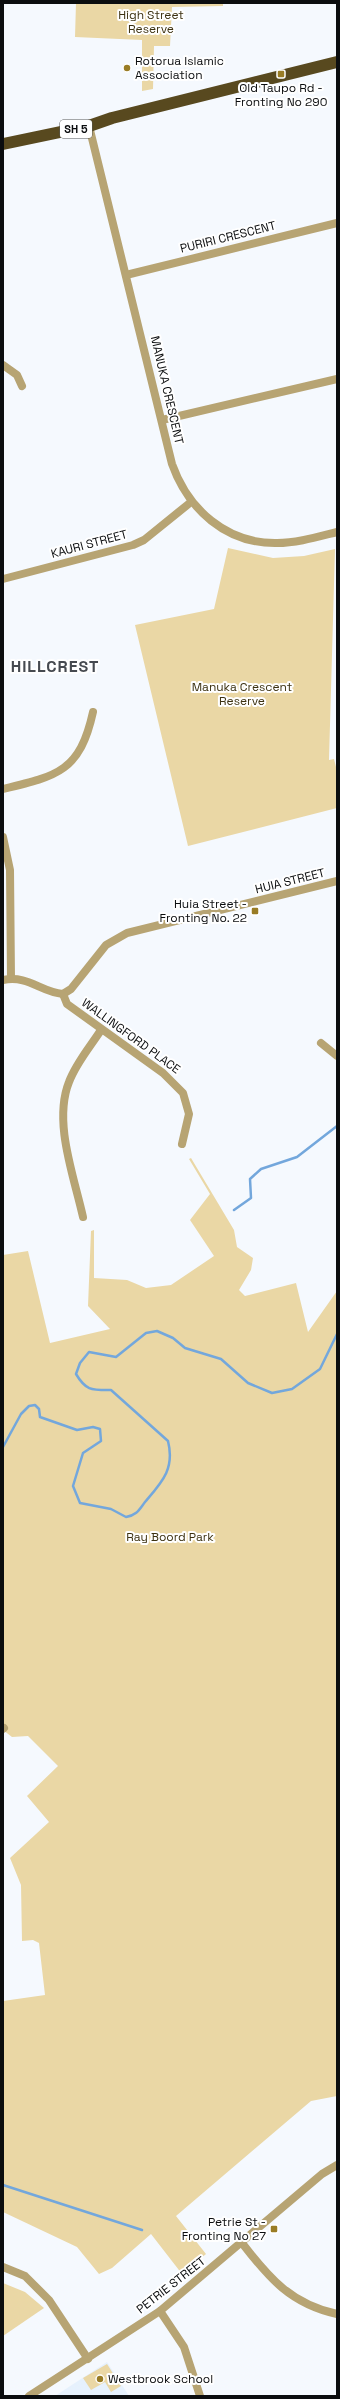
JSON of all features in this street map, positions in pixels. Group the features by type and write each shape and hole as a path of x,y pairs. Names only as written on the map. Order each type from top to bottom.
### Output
{"highway":[{"name":"SH 5","path":"3,144 89,126 119,116 337,62"}],"street":[{"name":"MANUKA CRESCENT","path":"89,126 172,464 177,478 191,502 224,530 253,541 277,543 292,542 337,532"},
{"name":"PURIRI CRESCENT","path":"126,275 337,223"},
{"path":"3,365 17,375 22,386"},
{"path":"162,420 337,378"},
{"name":"KAURI STREET","path":"3,579 133,545 144,540 191,502"},
{"path":"3,789 46,778 70,764 86,741 93,712"},
{"path":"3,837 10,870 7,979 30,981 49,991 63,994"},
{"name":"HUIA STREET","path":"63,994 72,989 106,945 127,933 337,882"},
{"name":"WALLINGFORD PLACE","path":"63,994 67,1004 163,1073 183,1093 189,1114 182,1144"},
{"path":"83,1217 64,1133 64,1099 75,1069 102,1030"},
{"path":"320,1043 337,1056"},
{"name":"PETRIE STREET","path":"28,2396 88,2359 160,2311 322,2174 337,2166"},
{"path":"242,2242 277,2285 295,2299 320,2311 337,2314"},
{"path":"3,2266 25,2276 49,2300 88,2359"},
{"path":"160,2311 184,2347 200,2396"}],"shaded area":[{"name":"Westbrook School","path":"107,2362 129,2396 55,2396"}],"green space":[{"name":"High Street Reserve","path":"76,3 223,3 223,6 172,7 170,46 154,46 153,89 142,91 142,40 75,37"},
{"name":"Manuka Crescent Reserve","path":"228,548 273,558 304,556 335,549 329,760 334,759 337,771 337,808 188,846 135,625 214,609"},
{"name":"Ray Boord Park","path":"191,1158 234,1230 237,1247 253,1258 251,1270 239,1290 245,1296 296,1283 308,1332 337,1291 337,2096 311,2101 176,2216 206,2254 182,2274 151,2234 112,2268 99,2274 77,2247 3,2212 3,2001 45,1995 39,1943 33,1940 22,1941 21,1885 10,1858 49,1822 27,1796 58,1766 28,1736 12,1737 3,1730 3,1255 28,1251 50,1343 110,1329 88,1306 91,1231 94,1230 94,1278 127,1280 146,1288 171,1285 214,1256 190,1220 210,1194 189,1159"},
{"path":"3,2283 25,2292 44,2308 3,2336"},
{"path":"107,2364 121,2386 111,2392 105,2382 91,2390 83,2378"}],"waterway":[{"path":"234,1210 251,1198 250,1179 261,1169 297,1157 337,1126"},
{"path":"3,1447 21,1414 29,1406 35,1405 39,1409 40,1417 77,1430 93,1427 100,1429 101,1441 83,1453 73,1486 80,1503 111,1509 126,1517 130,1516 139,1510 157,1488 166,1474 170,1460 168,1441 111,1390 94,1389 86,1387 83,1384 76,1374 80,1363 89,1352 116,1357 146,1333 157,1331 173,1338 185,1348 221,1359 248,1383 272,1393 292,1389 320,1369 337,1334"},
{"path":"3,2185 142,2230"}],"place":[{"name":"Rotorua Islamic Association","path":"127,68"},
{"name":"Old Taupo Rd - Fronting No 290","path":"281,74"},
{"name":"Huia Street - Fronting No. 22","path":"255,911"},
{"name":"Petrie St - Fronting No 27","path":"274,2229"},
{"name":"Westbrook School","path":"100,2379"}],"district":[{"name":"HILLCREST","path":"55,666"}]}
